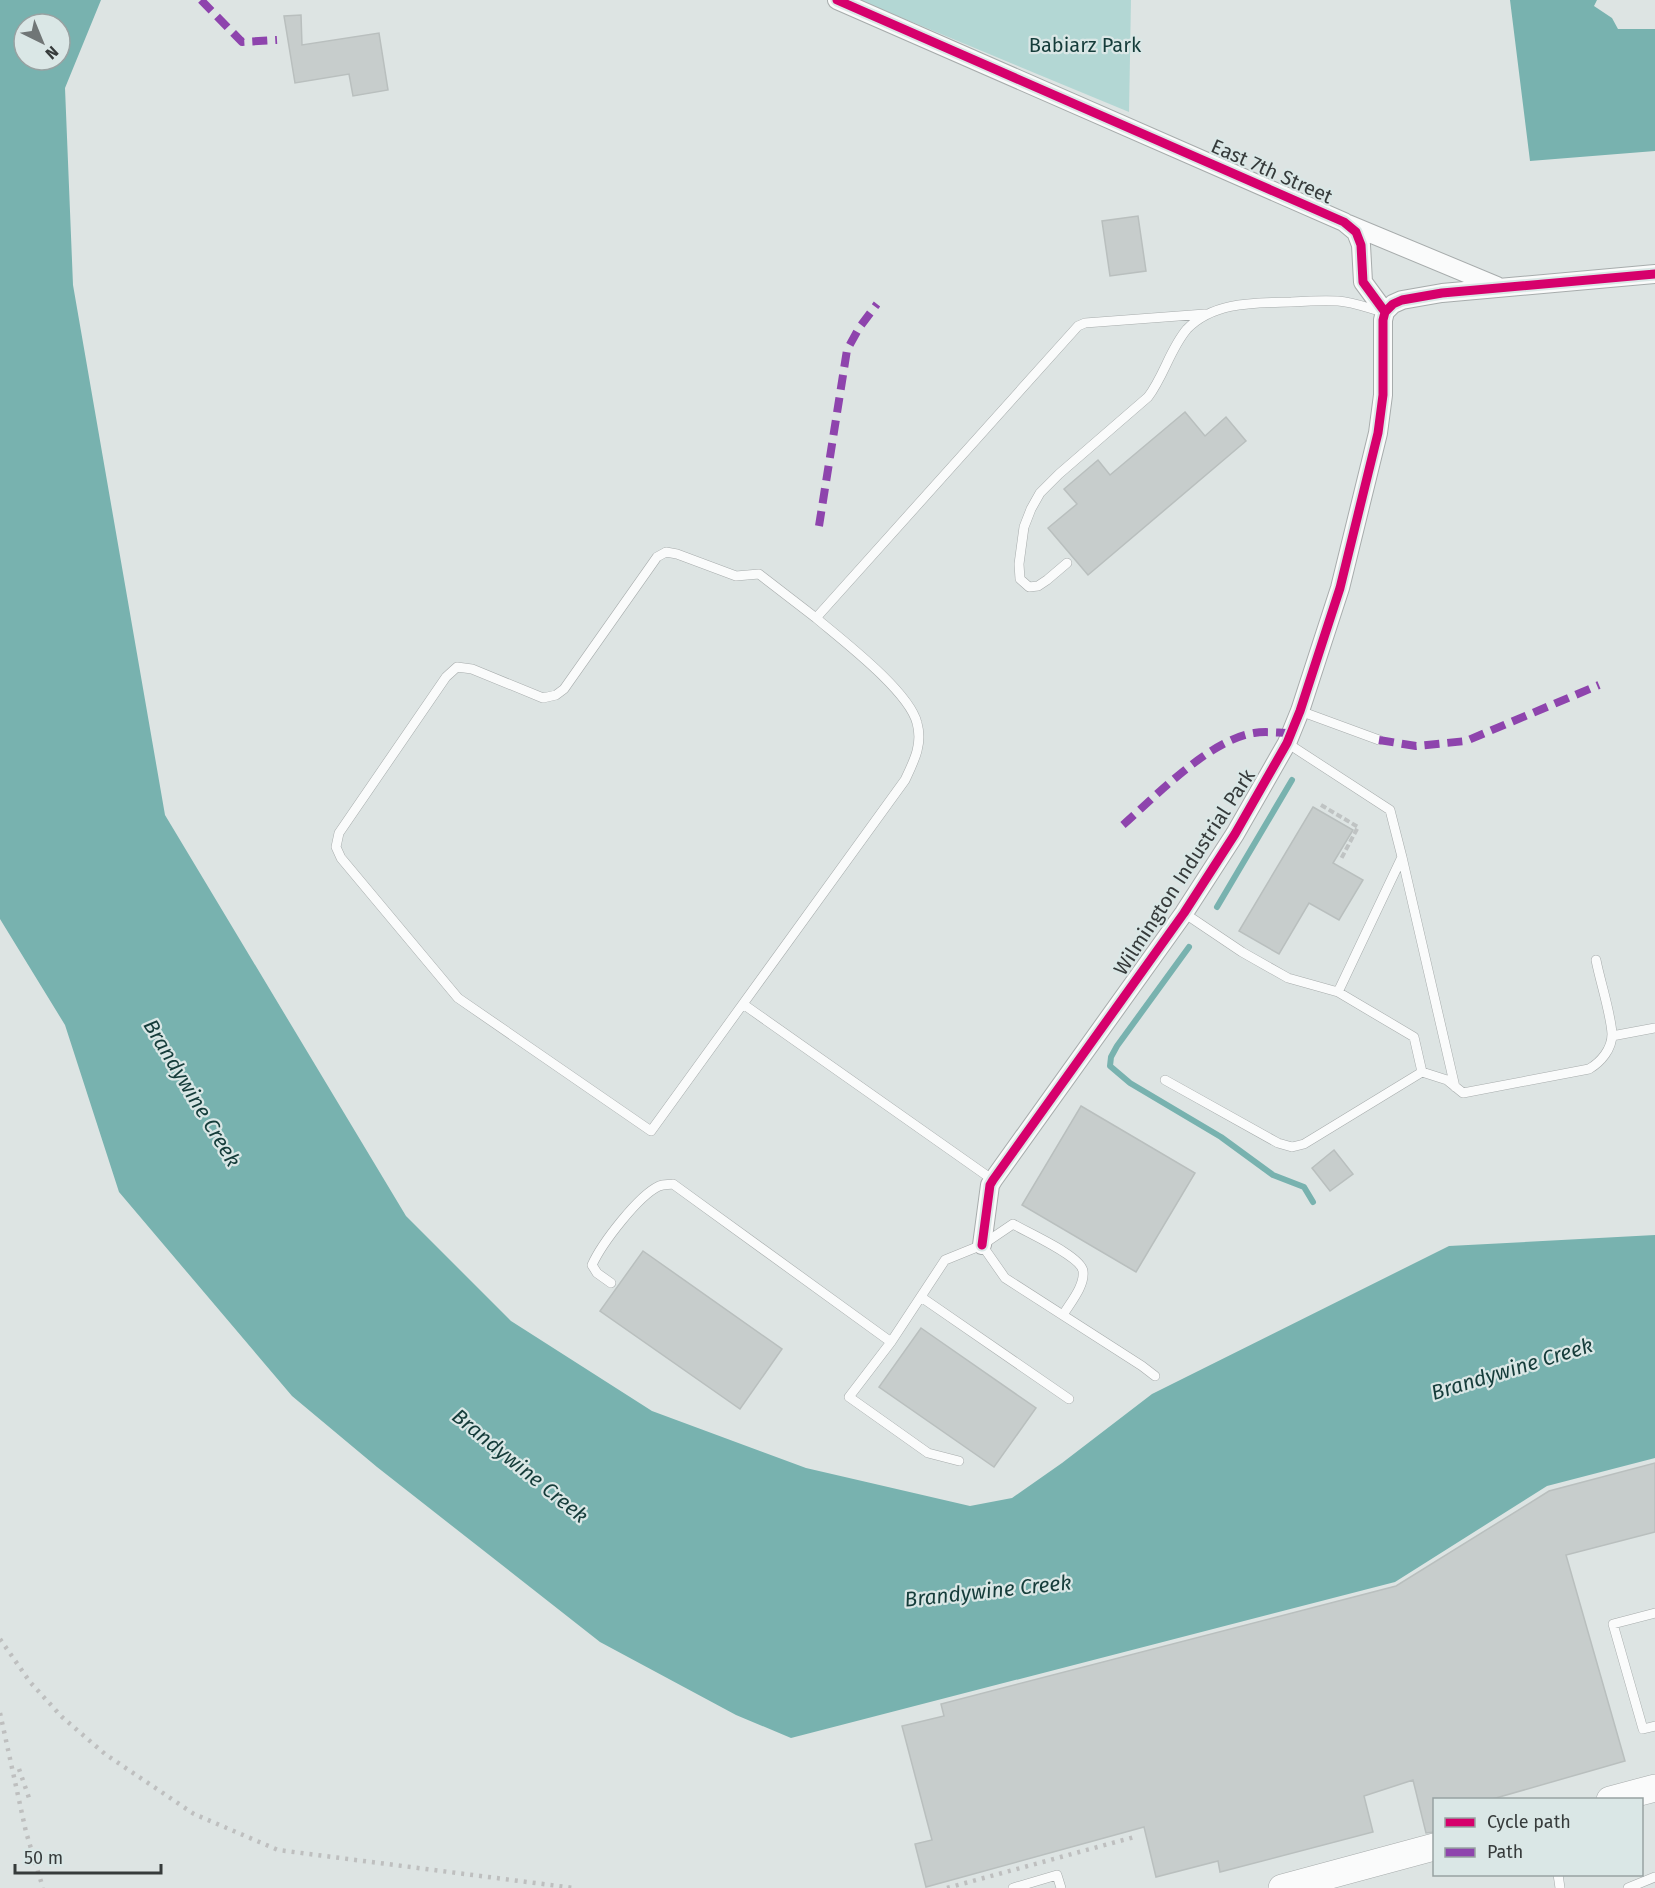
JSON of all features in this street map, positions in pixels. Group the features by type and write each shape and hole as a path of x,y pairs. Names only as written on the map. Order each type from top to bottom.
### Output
{"main road":[{"path":"1618,1798 1655,1788"},
{"path":"1282,1888 1433,1847"}],"street":[{"name":"East 7th Street","path":"837,0 1344,222 1502,288"},
{"name":"East 7th Street","path":"1344,222 1356,232 1361,245 1363,282 1385,312 1393,304 1402,300 1442,293 1655,274"},
{"name":"Wilmington Industrial Park","path":"982,1245 990,1185 993,1180 1184,913 1235,834 1287,743 1300,711 1340,588 1378,433 1383,395 1383,320 1385,312"}],"lane":[{"path":"816,618 1078,326 1085,323 1205,314 1225,307 1250,303 1339,301 1385,312"},
{"path":"1067,563 1038,586 1029,587 1020,579 1021,543 1030,509 1040,493 1059,474 1148,397 1158,383 1176,345 1188,329 1205,314"},
{"path":"666,552 736,576 759,574 816,618 878,670 908,704 917,722 919,739 916,756 905,780 651,1131 458,998 341,858 336,847 339,833 446,677 457,667 472,669 543,698 556,695 564,689 657,557 666,552"},
{"path":"1300,711 1379,741"},
{"path":"1287,743 1390,810 1455,1087"},
{"path":"1338,992 1402,856"},
{"path":"1184,913 1242,952 1288,978 1338,992 1413,1037 1422,1072"},
{"path":"1165,1080 1278,1143 1292,1147 1304,1144 1422,1072 1447,1080 1463,1093 1589,1069 1605,1056 1612,1036 1596,960"},
{"path":"743,1004 993,1180"},
{"path":"1612,1036 1655,1028"},
{"path":"611,1283 597,1273 592,1265 597,1252 640,1200 661,1185 674,1184 891,1342"},
{"path":"959,1461 928,1453 849,1397 891,1342 945,1260 982,1245 1013,1224 1078,1261 1083,1271 1081,1284 1063,1315"},
{"path":"982,1245 1005,1278 1142,1365 1155,1376"},
{"path":"921,1297 1069,1399"},
{"path":"1655,1613 1613,1624 1643,1730 1655,1726"},
{"path":"1013,1888 1057,1875 1060,1888"},
{"path":"1628,1888 1655,1877"}],"path":[{"path":"1321,805 1358,827 1341,859"}],"green space":[{"name":"Babiarz Park","path":"859,0 1131,0 1129,112"}],"water":[{"name":"Brandywine Creek","path":"0,0 101,0 72,71 72,12 12,12 12,72 72,72 65,88 73,285 165,815 406,1216 511,1321 652,1411 806,1468 970,1506 1012,1498 1152,1394 1449,1246 1655,1235 1655,1458 1547,1486 1395,1582 791,1738 736,1715 600,1642 377,1467 292,1396 119,1192 65,1025 0,919"},
{"path":"1510,0 1597,0 1594,6 1612,18 1618,29 1655,29 1655,151 1530,161"}],"building":[{"path":"301,15 302,45 379,33 388,90 353,96 349,74 295,83 284,16"},
{"path":"1138,216 1146,271 1110,276 1102,221"},
{"path":"1185,412 1205,436 1226,417 1246,441 1088,575 1048,528 1077,504 1064,489 1098,460 1110,475"},
{"path":"1313,807 1353,830 1333,863 1363,880 1339,920 1309,903 1279,954 1239,931"},
{"path":"1081,1106 1195,1173 1136,1272 1022,1205"},
{"path":"1334,1150 1353,1174 1330,1191 1312,1168"},
{"path":"643,1251 782,1349 740,1409 600,1311"},
{"path":"921,1328 1036,1408 994,1467 879,1387"},
{"path":"1655,1463 1655,1532 1566,1555 1625,1761 1496,1798 1433,1798 1433,1832 1426,1833 1413,1780 1364,1796 1373,1832 1220,1872 1218,1861 1156,1877 1144,1827 926,1887 915,1844 932,1840 902,1726 944,1716 941,1704 1396,1586 1549,1491"}],"waterway":[{"path":"1217,907 1292,780"},
{"path":"1189,947 1117,1046 1111,1057 1110,1066 1130,1083 1221,1137 1273,1175 1304,1187 1313,1202"}],"railway":[{"path":"0,1639 30,1682 62,1717 105,1754 194,1814 278,1850 574,1888"},
{"path":"0,1713 26,1832 43,1888"},
{"path":"19,1769 29,1798"},
{"path":"947,1888 1138,1836"}],"marked path":[{"path":"201,0 242,42 277,40"},
{"path":"819,526 847,350 859,328 877,304"},
{"path":"1379,740 1416,746 1466,741 1599,685"},
{"path":"1123,825 1184,771 1219,746 1254,733 1291,733"}],"cycle path":[{"path":"837,0 1344,222 1356,232 1361,245 1363,282 1385,312"},
{"path":"982,1245 990,1185 993,1180 1184,913 1235,834 1287,743 1300,711 1340,588 1378,433 1383,395 1383,320 1385,312 1393,304 1402,300 1442,293 1655,274"}]}
